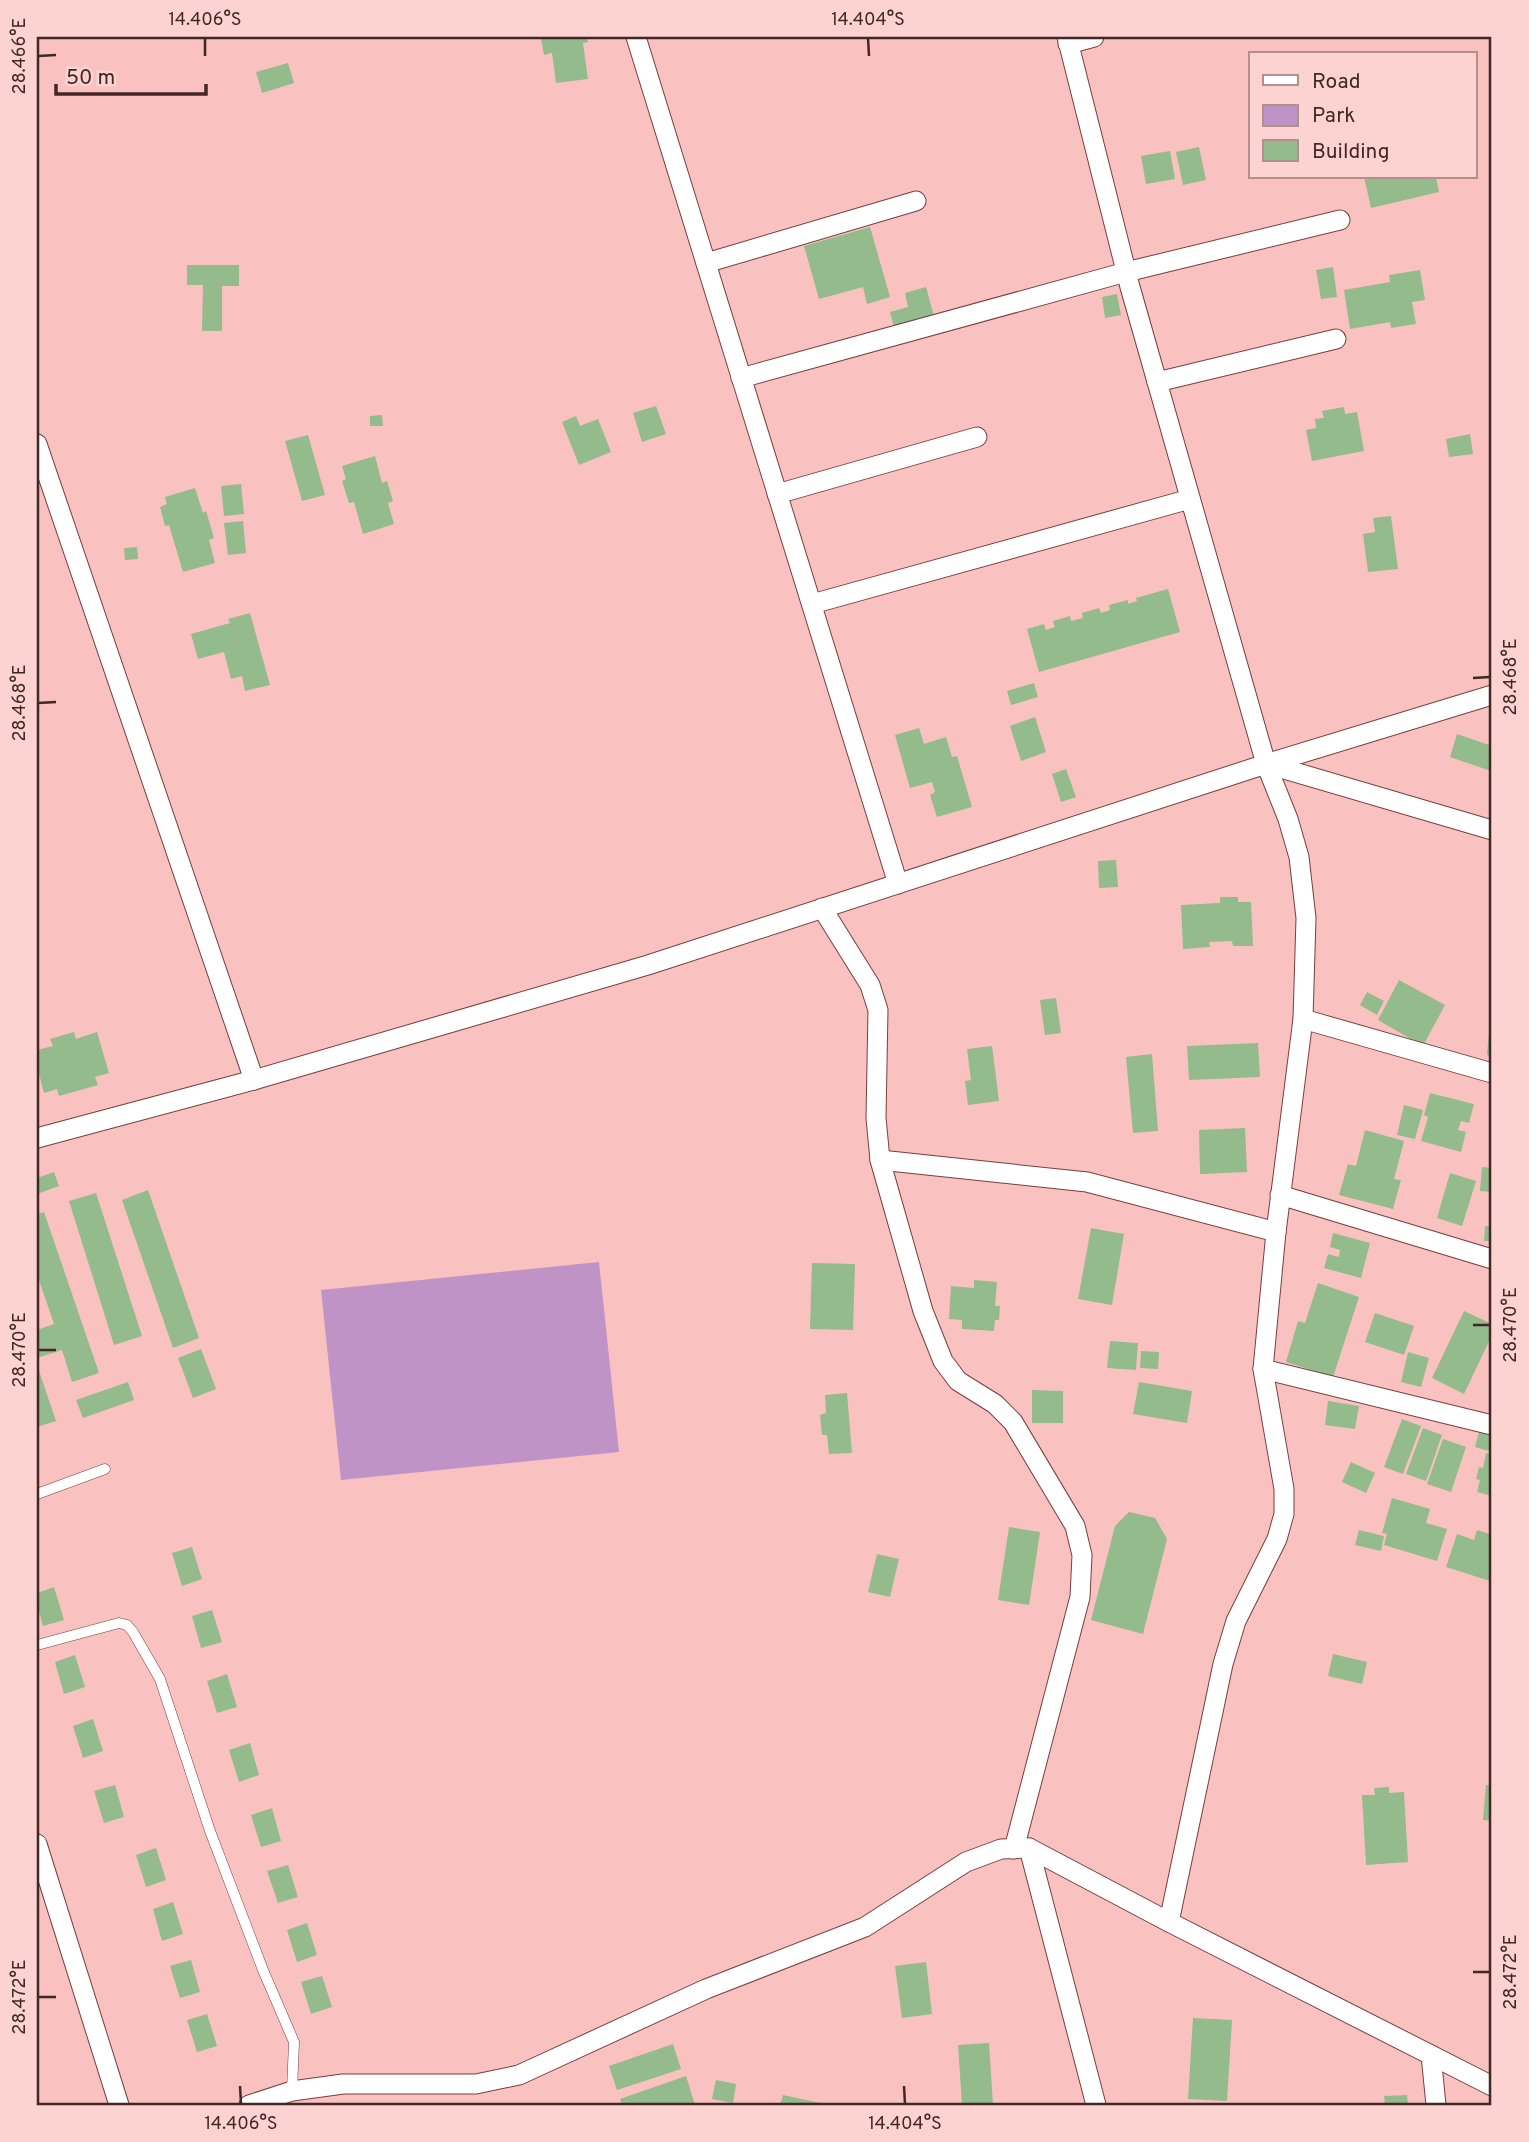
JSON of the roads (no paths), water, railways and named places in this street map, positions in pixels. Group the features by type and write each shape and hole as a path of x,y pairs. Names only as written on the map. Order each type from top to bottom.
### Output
{"street":[{"path":"636,37 898,884"},
{"path":"1094,37 1067,40 1126,272 1190,499 1266,764 1288,819 1299,857 1306,918 1303,1019 1280,1195 1263,1369 1284,1489 1284,1514 1277,1539 1236,1621 1223,1664 1168,1922"},
{"path":"706,263 916,201"},
{"path":"741,378 1126,272 1340,220"},
{"path":"1157,382 1336,339"},
{"path":"778,494 977,437"},
{"path":"37,444 254,1080"},
{"path":"812,604 1190,499"},
{"path":"37,1138 254,1080 648,965 1266,764 1492,695"},
{"path":"1266,764 1492,830"},
{"path":"822,908 870,985 878,1010 876,1118 880,1160 923,1311 943,1361 958,1381 995,1404 1013,1422 1075,1526 1082,1555 1080,1597 1021,1848 1096,2105"},
{"path":"1303,1019 1492,1073"},
{"path":"880,1160 1087,1182 1276,1232"},
{"path":"1280,1195 1492,1259"},
{"path":"1263,1369 1492,1425"},
{"path":"37,1844 119,2105"},
{"path":"249,2105 292,2091 343,2084 476,2084 519,2075 706,1989 865,1927 966,1862 1001,1849 1021,1848 1492,2086"},
{"path":"1432,2055 1436,2105"}],"lane":[{"path":"37,1494 105,1469"},
{"path":"37,1645 119,1623 127,1625 141,1642 160,1679 215,1844 262,1970 294,2042 292,2091"}]}
